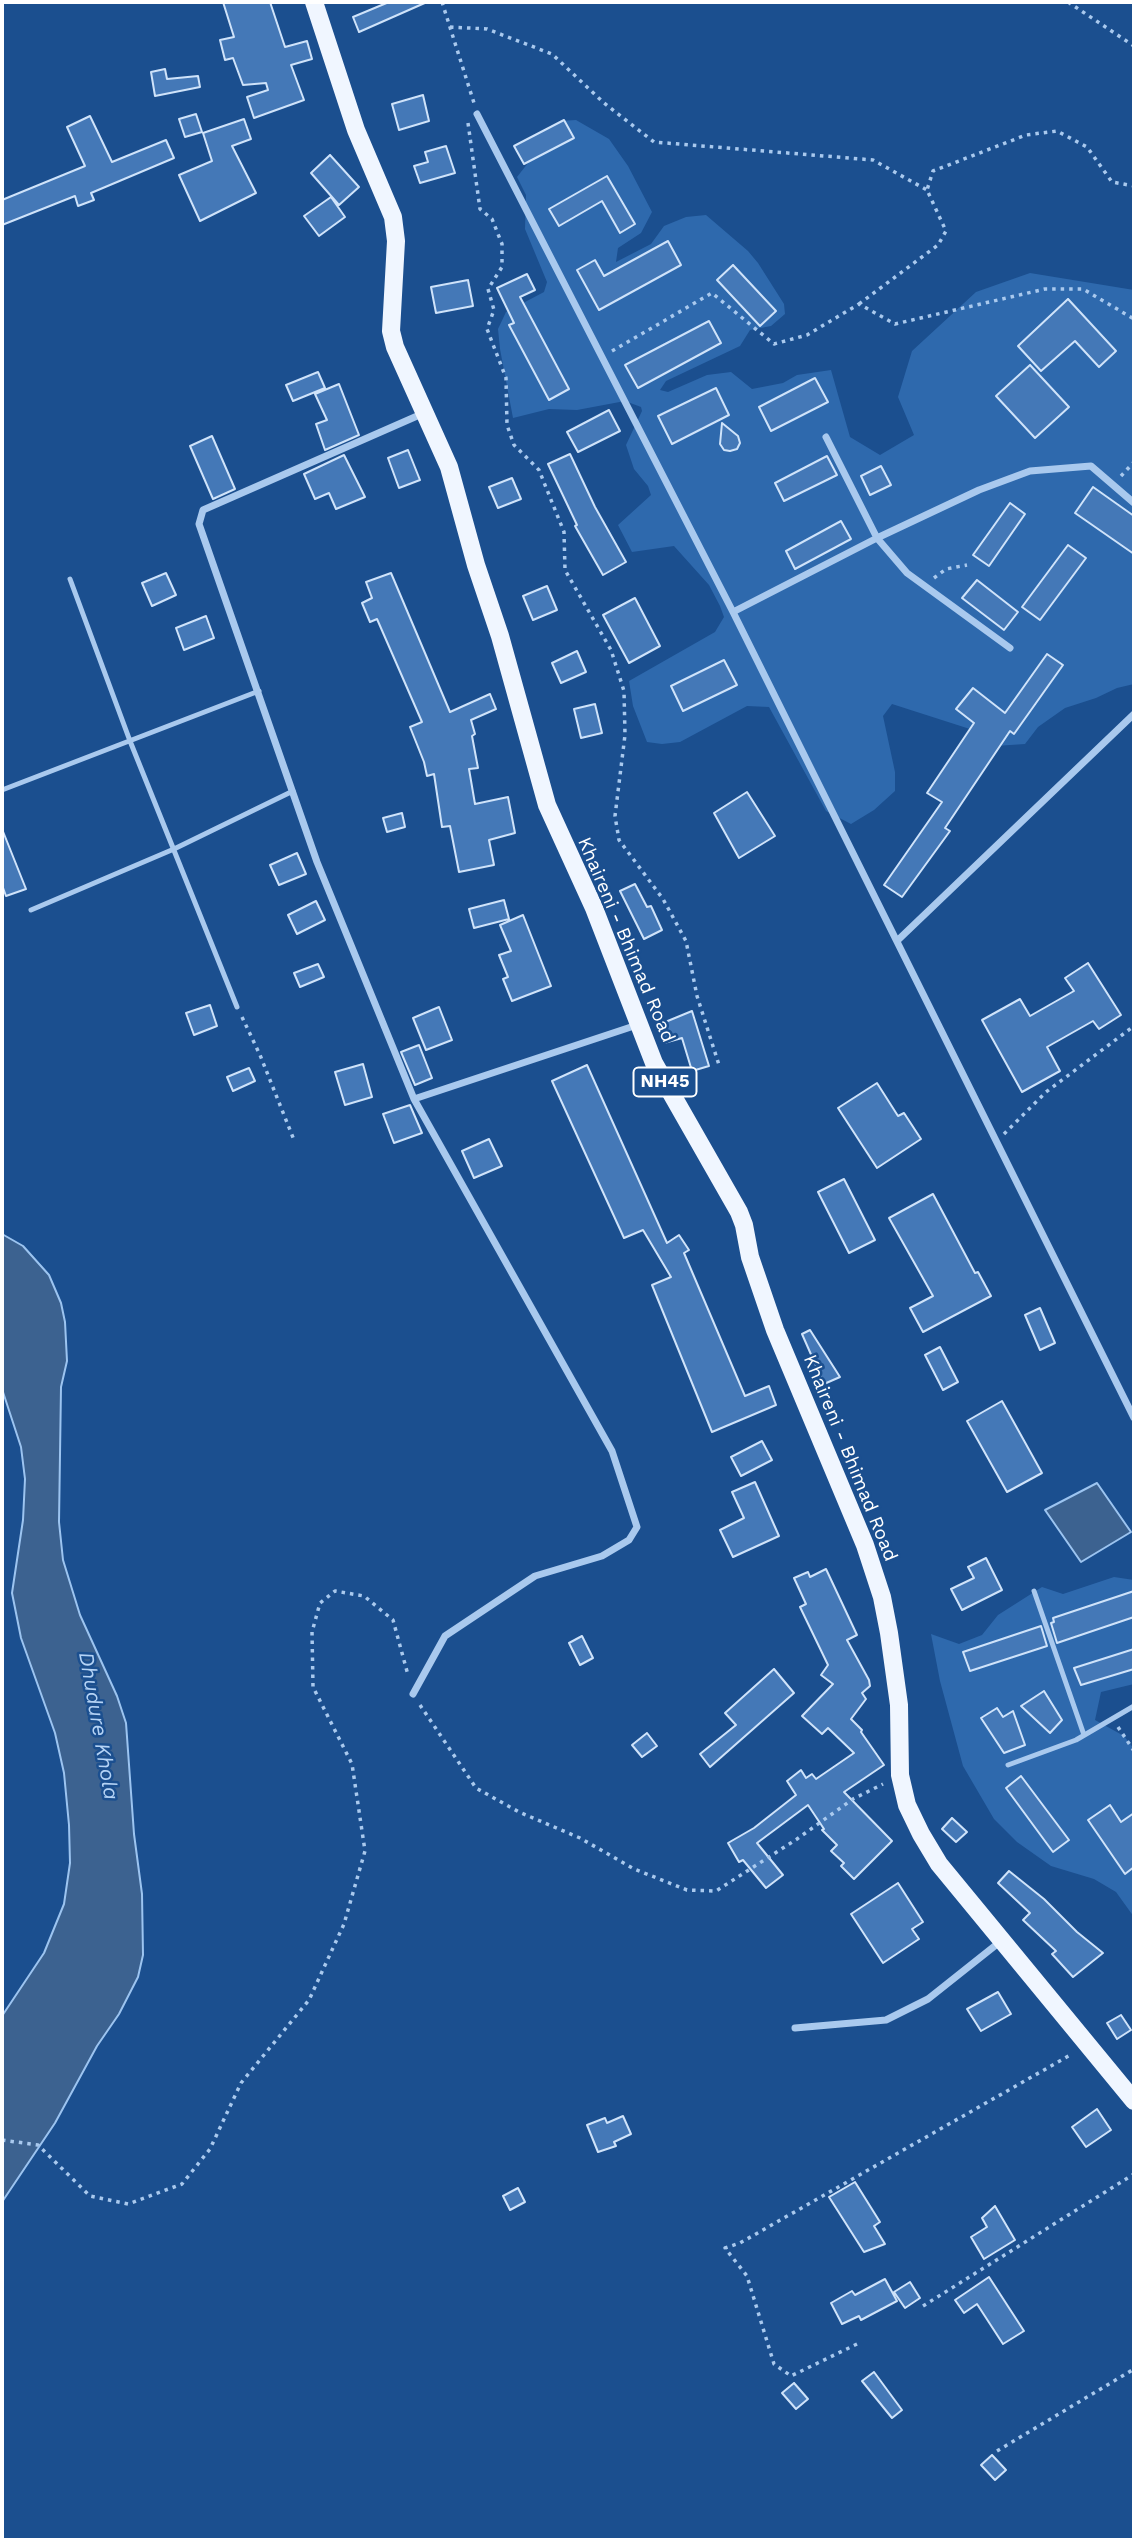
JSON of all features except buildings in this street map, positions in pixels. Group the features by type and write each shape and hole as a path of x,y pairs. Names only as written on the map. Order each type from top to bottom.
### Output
{"main road":[{"name":"Khaireni - Bhimad Road","path":"314,2 356,130 393,217 396,241 391,331 395,347 449,467 547,805 594,908 654,1063 739,1212 750,1257 775,1330 865,1545 882,1597 889,1633 899,1705 901,1775 907,1805 939,1864 1134,2101"}],"street":[{"path":"477,114 733,612 1134,1418"},
{"path":"413,1694 445,1636 535,1576 603,1556 629,1540 637,1528 612,1451 414,1099 317,862 199,524 203,510 425,412"},
{"path":"826,437 877,538 907,572 1010,648"},
{"path":"733,612 877,538 979,490 1030,471 1091,466 1134,503"},
{"path":"898,940 1134,714"},
{"path":"414,1099 638,1024"},
{"path":"795,2028 886,2020 928,1999 1002,1940"}],"lane":[{"path":"70,579 130,741 237,1007"},
{"path":"2,790 259,691"},
{"path":"31,910 174,849 293,792"},
{"path":"1034,1591 1084,1735"},
{"path":"1008,1766 1084,1735 1134,1706"}],"path":[{"path":"442,2 477,114 466,125 480,209 492,219 502,244 502,267 488,289 494,310 488,329 506,378 508,425 514,445 540,470 564,532 565,569 611,650 618,670 624,691 625,735 615,816 619,839 663,899 685,940 697,996 719,1065"},
{"path":"1068,2 1134,46"},
{"path":"450,27 486,29 552,54 604,103 654,142 873,160 927,190 946,231 938,245 859,304 807,335 774,344 712,293 602,357"},
{"path":"927,190 933,171 1026,135 1057,131 1087,147 1112,182 1134,186"},
{"path":"859,304 895,324 1045,289 1083,289 1134,319"},
{"path":"1112,484 1134,462"},
{"path":"925,586 946,569 967,565"},
{"path":"237,1007 260,1055 294,1140"},
{"path":"997,1140 1046,1092 1134,1026"},
{"path":"2,2140 38,2145 90,2196 128,2204 182,2185 210,2149 241,2083 309,2000 344,1924 365,1851 352,1764 313,1687 312,1632 320,1603 335,1591 364,1596 393,1620 413,1694 476,1788 519,1812 579,1838 634,1869 687,1890 716,1891 853,1799 901,1775"},
{"path":"1112,1719 1134,1751"},
{"path":"857,2344 791,2376 774,2364 747,2276 725,2248 740,2243 1088,2044"},
{"path":"923,2306 1134,2174"},
{"path":"997,2451 1134,2369"}],"shaded area":[{"path":"576,120 609,139 628,166 652,212 641,233 618,248 616,262 651,244 664,226 686,217 706,215 748,251 784,304 785,314 771,326 750,330 740,346 666,381 660,390 668,392 707,375 731,372 752,389 783,383 797,375 831,370 850,437 880,455 914,435 898,397 912,351 976,292 1030,273 1134,290 1134,684 1065,708 1038,727 1025,744 995,746 973,730 892,704 883,716 895,772 895,791 874,810 851,824 826,811 769,707 747,706 680,742 647,742 633,706 629,681 715,632 724,617 720,606 709,585 674,546 632,552 618,525 651,495 648,486 634,469 626,445 642,411 641,407 625,401 577,410 549,409 513,418 500,349 498,329 506,312 544,292 547,282 525,229 526,195 517,177 561,121"},
{"path":"1114,1577 1134,1580 1134,1684 1101,1692 1095,1720 1124,1736 1134,1749 1134,1917 1116,1892 1094,1879 1051,1866 1017,1842 994,1819 963,1766 940,1681 931,1634 959,1644 982,1635 998,1615 1042,1587 1063,1594"}],"water":[{"name":"Dhudure Khola","path":"2,1234 23,1246 49,1275 61,1303 65,1322 67,1361 61,1387 59,1522 63,1560 80,1615 117,1696 126,1723 134,1834 142,1894 143,1955 138,1977 119,2014 97,2046 55,2123 2,2202 2,2016 44,1953 64,1904 70,1863 64,1773 55,1733 21,1638 12,1593 23,1520 25,1479 21,1447 2,1389"},
{"path":"1097,1483 1131,1532 1081,1562 1045,1510"}]}
